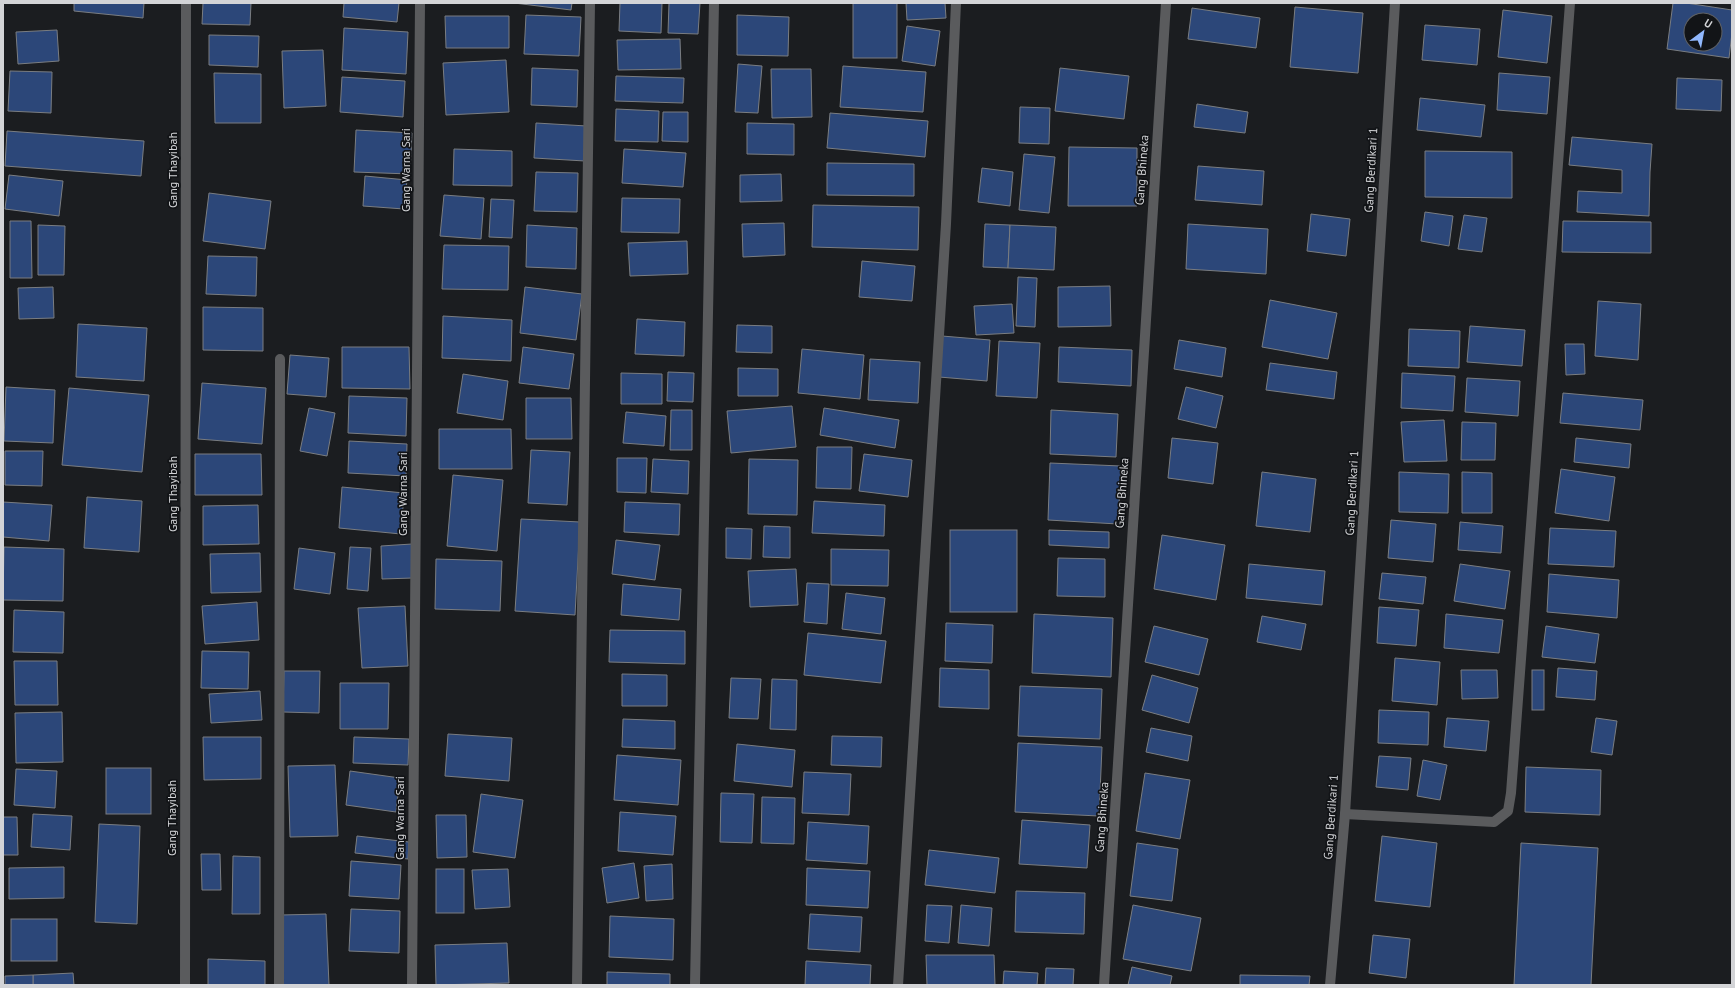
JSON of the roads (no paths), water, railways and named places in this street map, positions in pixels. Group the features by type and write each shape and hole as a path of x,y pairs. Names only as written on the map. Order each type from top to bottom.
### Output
{"street":[{"name":"Gang Thayibah","path":"185,985 186,3"},
{"name":"Gang Warna Sari","path":"412,985 420,3"},
{"path":"577,985 590,3"},
{"path":"695,985 714,3"},
{"path":"898,985 946,224 956,3"},
{"name":"Gang Bhineka","path":"1104,985 1166,3"},
{"name":"Gang Berdikari 1","path":"1330,985 1345,814 1395,3"},
{"path":"1345,814 1494,822 1508,811 1511,793 1570,3"},
{"path":"279,985 280,359"}]}
